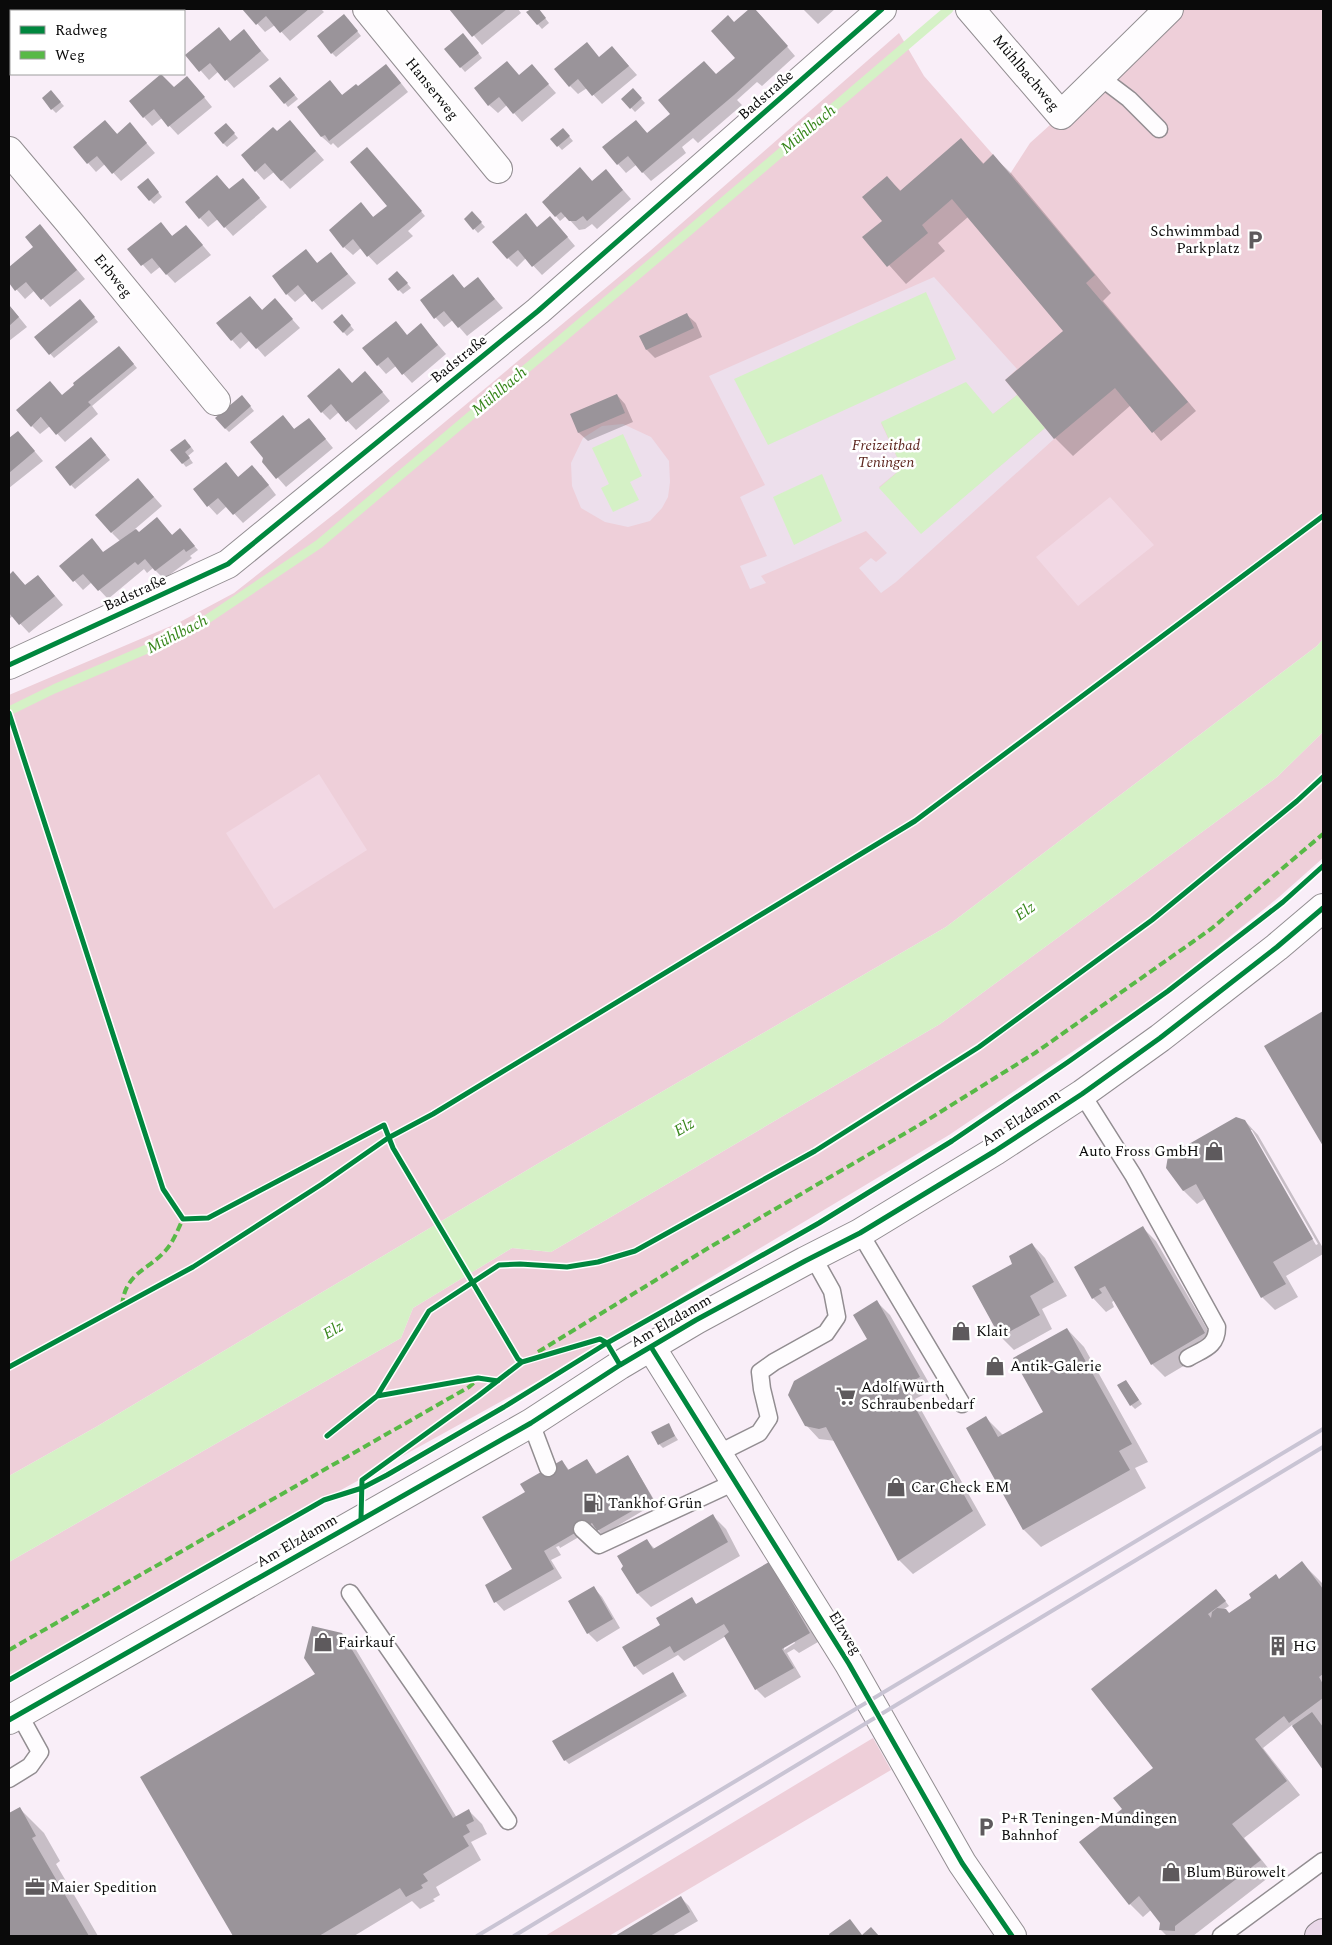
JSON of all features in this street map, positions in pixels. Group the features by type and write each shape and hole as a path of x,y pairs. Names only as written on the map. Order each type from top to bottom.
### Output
{"main road":[{"path":"1319,1936 1323,1933"}],"street":[{"name":"Hanserweg","path":"367,9 498,169"},
{"name":"Badstraße","path":"9,665 228,564 538,311 882,9"},
{"name":"Mühlbachweg","path":"977,16 1062,115 1169,9"},
{"name":"Erbweg","path":"9,152 216,401"},
{"name":"Am Elzdamm","path":"14,1717 530,1423 696,1320 860,1233 995,1151 1082,1094 1168,1032 1277,947 1323,908"},
{"name":"Elzweg","path":"651,1347 850,1664 962,1863 1012,1936"}],"lane":[{"path":"1100,77 1129,99 1159,128"},
{"path":"1082,1094 1159,1220 1217,1327 1217,1337 1211,1345 1188,1358"},
{"path":"860,1233 962,1404"},
{"path":"717,1454 759,1433 769,1418 760,1372 826,1333 837,1317 832,1291 813,1257"},
{"path":"530,1423 548,1468"},
{"path":"582,1529 599,1545 734,1482"},
{"path":"350,1593 508,1821"},
{"path":"9,1778 30,1766 40,1752 14,1717"},
{"path":"1221,1936 1323,1861"}],"green space":[{"name":"Freizeitbad Teningen","path":"1169,9 1323,9 1323,639 1317,646 946,927 539,1163 96,1427 9,1476 9,695 178,623 234,593 338,511 650,251 899,33 924,76 1010,174 1030,143"},
{"path":"1323,732 1323,858 1279,897 1164,990 949,1135 690,1290 607,1343 303,1511 9,1678 9,1562 401,1338 413,1308 512,1248 551,1252 940,1024 1277,777"},
{"path":"873,1738 891,1770 609,1936 545,1936"}],"shaded area":[{"path":"934,277 1017,369 1005,380 1017,395 993,414 881,423 902,468 879,487 921,533 1045,428 1054,439 896,582 881,593 859,568 871,558 876,562 887,553 866,531 761,576 766,583 750,589 740,566 767,556 740,497 765,485 709,376"},
{"path":"623,424 651,437 669,461 670,482 668,497 662,508 650,521 628,527 605,522 581,508 572,486 571,463 583,438 602,426"},
{"path":"1110,497 1154,545 1078,606 1036,557"},
{"path":"319,774 367,850 274,909 226,833"}],"water":[{"path":"926,292 956,359 768,445 734,379"},
{"path":"966,382 993,414 1017,395 1045,428 921,534 879,488 902,468 881,422"},
{"path":"623,434 642,476 630,482 639,500 613,512 601,488 609,484 592,448"},
{"path":"822,474 842,521 794,545 773,497"},
{"name":"Elz","path":"1323,639 1323,732 1277,777 940,1024 551,1252 512,1248 413,1308 401,1338 9,1562 9,1476 96,1427 539,1163 946,927 1317,646"}],"building":[{"path":"242,9 309,9 280,33 266,16 256,25"},
{"path":"449,9 507,9 472,37"},
{"path":"531,9 539,9 546,18 537,25 526,12"},
{"path":"749,9 755,9 788,46 734,95 642,173 628,156 617,165 602,147 636,120 647,133 670,114 658,100 704,61 716,74 735,58 711,31 728,15 734,22"},
{"path":"344,14 358,31 331,54 317,36"},
{"path":"219,27 230,41 244,29 261,51 225,81 210,63 199,72 185,55"},
{"path":"463,33 479,53 460,68 444,49"},
{"path":"587,42 599,57 612,46 629,66 592,96 578,79 569,87 554,69"},
{"path":"507,61 519,75 532,64 549,84 513,114 499,97 488,106 474,88"},
{"path":"386,64 401,83 329,141 325,135 321,137 297,107 330,80 342,95 356,84 358,86"},
{"path":"160,75 174,87 187,76 205,97 168,127 154,109 143,118 129,101"},
{"path":"280,77 295,95 284,104 269,86"},
{"path":"633,88 642,98 630,109 621,99"},
{"path":"51,90 61,102 51,110 42,98"},
{"path":"105,120 117,134 130,122 147,143 112,174 97,156 87,164 73,147"},
{"path":"290,120 316,151 281,181 265,163 255,172 241,155 273,127 277,131"},
{"path":"226,123 235,133 223,144 214,133"},
{"path":"563,128 570,136 557,147 550,139"},
{"path":"961,138 983,164 993,154 1095,275 1086,283 1188,402 1152,433 1115,388 1054,439 1005,380 1063,331 952,199 922,225 928,233 887,267 862,237 882,221 862,197 887,176 900,191"},
{"path":"367,147 422,211 367,257 353,239 343,248 329,230 361,202 373,217 387,206 350,162"},
{"path":"580,167 592,181 606,169 623,190 587,221 583,216 576,221 569,221 561,212 555,217 542,202"},
{"path":"217,175 229,189 243,178 260,198 224,228 209,210 199,219 185,202"},
{"path":"148,178 159,192 149,201 137,187"},
{"path":"472,211 482,222 473,230 464,219"},
{"path":"526,213 537,227 550,216 568,237 532,267 518,250 507,259 492,242"},
{"path":"161,222 172,236 186,225 203,245 166,275 152,258 141,266 127,249"},
{"path":"40,224 77,270 41,300 26,282 15,291 9,283 9,267 33,247 25,237"},
{"path":"306,249 317,263 331,252 348,274 312,302 298,285 286,295 272,276"},
{"path":"397,271 408,283 398,291 388,279"},
{"path":"453,274 464,288 478,277 495,299 458,328 444,311 434,319 420,300"},
{"path":"250,296 262,310 275,298 293,319 256,349 241,332 231,341 216,323"},
{"path":"80,299 95,317 49,355 34,337"},
{"path":"9,305 19,317 9,326"},
{"path":"687,313 694,328 646,350 639,336"},
{"path":"342,314 351,325 343,333 333,322"},
{"path":"396,321 407,335 421,323 438,345 402,375 388,357 377,366 362,348"},
{"path":"119,346 134,364 88,402 91,405 56,435 41,417 31,427 16,410 50,381 62,395 74,385 73,383"},
{"path":"339,368 352,383 365,371 383,392 346,422 331,404 321,413 307,396"},
{"path":"617,394 625,413 578,433 570,414"},
{"path":"242,395 251,406 225,429 215,418"},
{"path":"283,415 294,429 309,418 326,439 276,479 262,462 263,458 250,442"},
{"path":"18,431 35,451 9,473 9,438"},
{"path":"91,437 106,455 70,486 55,467"},
{"path":"185,439 191,447 185,452 190,458 182,464 170,450"},
{"path":"226,462 238,477 252,465 269,485 233,515 218,498 207,507 193,489"},
{"path":"138,478 154,497 111,533 95,515"},
{"path":"157,517 172,535 180,528 195,546 186,552 184,549 155,571 145,559 138,565 135,562 98,591 83,574 73,582 59,566 92,538 103,552 136,529 139,532"},
{"path":"13,571 25,585 38,575 55,596 19,625 9,613 9,575"},
{"path":"1323,1011 1323,1146 1264,1046"},
{"path":"1236,1117 1245,1120 1313,1239 1273,1262 1286,1284 1261,1298 1196,1184 1183,1191 1166,1168 1168,1156"},
{"path":"1143,1226 1205,1333 1151,1365 1105,1286 1099,1289 1102,1293 1092,1299 1074,1267"},
{"path":"1032,1243 1054,1282 1030,1296 1040,1315 1000,1337 972,1286 1012,1264 1009,1256"},
{"path":"877,1300 920,1377 903,1386 973,1511 898,1561 826,1427 819,1429 805,1426 788,1395 794,1381 867,1339 853,1315"},
{"path":"1067,1328 1132,1444 1119,1451 1130,1470 1023,1530 966,1428 986,1416 998,1437 1043,1412 1013,1358"},
{"path":"1126,1380 1139,1400 1130,1406 1117,1385"},
{"path":"669,1423 675,1436 658,1445 651,1432"},
{"path":"628,1455 653,1499 597,1531 592,1523 544,1551 554,1569 494,1603 485,1585 512,1569 482,1517 525,1492 520,1484 562,1460 568,1470 587,1459 596,1474"},
{"path":"713,1514 728,1542 637,1594 621,1569 623,1566 617,1556 647,1539 653,1549"},
{"path":"1302,1561 1323,1589 1323,1674 1319,1677 1323,1684 1323,1698 1289,1723 1284,1716 1255,1739 1287,1781 1232,1824 1261,1860 1175,1926 1175,1931 1159,1930 1160,1923 1139,1896 1129,1905 1079,1842 1122,1809 1113,1798 1153,1768 1091,1689 1216,1589 1226,1601 1208,1614 1211,1618 1212,1612 1217,1608 1226,1609 1229,1613 1251,1598 1249,1594 1276,1574 1279,1579"},
{"path":"769,1562 810,1633 782,1649 794,1668 755,1690 724,1636 729,1632 724,1624 674,1653 670,1646 634,1667 622,1647 660,1625 656,1618 692,1597 696,1604"},
{"path":"594,1586 613,1619 587,1634 568,1601"},
{"path":"312,1626 342,1633 453,1818 469,1809 474,1821 466,1825 470,1832 463,1836 469,1846 423,1874 428,1881 421,1885 423,1888 406,1897 400,1888 319,1936 233,1936 140,1777 315,1674 304,1658"},
{"path":"673,1672 684,1692 564,1761 552,1741"},
{"path":"1312,1712 1323,1727 1323,1770 1292,1726"},
{"name":"Maier Spedition","path":"20,1807 36,1836 32,1838 89,1936 9,1936 9,1813"},
{"path":"681,1896 690,1912 650,1936 615,1936"},
{"path":"850,1919 862,1935 871,1927 879,1936 830,1936 829,1934"}],"waterway":[{"name":"Mühlbach","path":"9,711 54,689 191,630 319,544 949,9"}],"railway":[{"path":"477,1936 1323,1429"},
{"path":"514,1936 1323,1447"}],"marked path":[{"path":"538,1352 705,1250 921,1124 1035,1053 1211,929 1323,834"},
{"path":"122,1306 124,1295 132,1279 166,1250 174,1239 183,1219"},
{"path":"9,1650 469,1387 477,1380"}],"cycle path":[{"path":"9,665 228,564 538,311 882,9"},
{"path":"9,1367 193,1267 322,1184 388,1138 433,1114 915,821 1323,516"},
{"path":"9,713 163,1189 183,1219 208,1218 384,1125 393,1148 518,1359 522,1362 600,1339 607,1343 620,1365"},
{"path":"327,1436 377,1396 429,1311 499,1265 520,1264 567,1267 598,1262 635,1251 815,1151 979,1047 1152,920 1297,801 1323,777"},
{"path":"9,1680 324,1500 362,1488 387,1475 504,1407 607,1343 819,1223 952,1141 1168,991 1283,902 1323,866"},
{"path":"9,1720 531,1423 620,1365 696,1320 860,1233 995,1151 1082,1094 1160,1038 1277,947 1323,908"},
{"path":"651,1347 849,1664 962,1863 1012,1936"},
{"path":"361,1519 362,1480 522,1362"},
{"path":"377,1396 478,1378 498,1381"}],"place":[{"name":"Schwimmbad Parkplatz","path":"1255,240"},
{"name":"Auto Fross GmbH","path":"1214,1151"},
{"name":"Klait","path":"961,1331"},
{"name":"Antik-Galerie","path":"995,1366"},
{"name":"Adolf Würth Schraubenbedarf","path":"846,1396"},
{"name":"Car Check EM","path":"896,1487"},
{"name":"Tankhof Grün","path":"593,1503"},
{"name":"Fairkauf","path":"323,1642"},
{"name":"HG","path":"1278,1646"},
{"name":"P+R Teningen-Mundingen Bahnhof","path":"986,1827"},
{"name":"Blum Bürowelt","path":"1171,1872"},
{"name":"Maier Spedition","path":"35,1887"}]}
